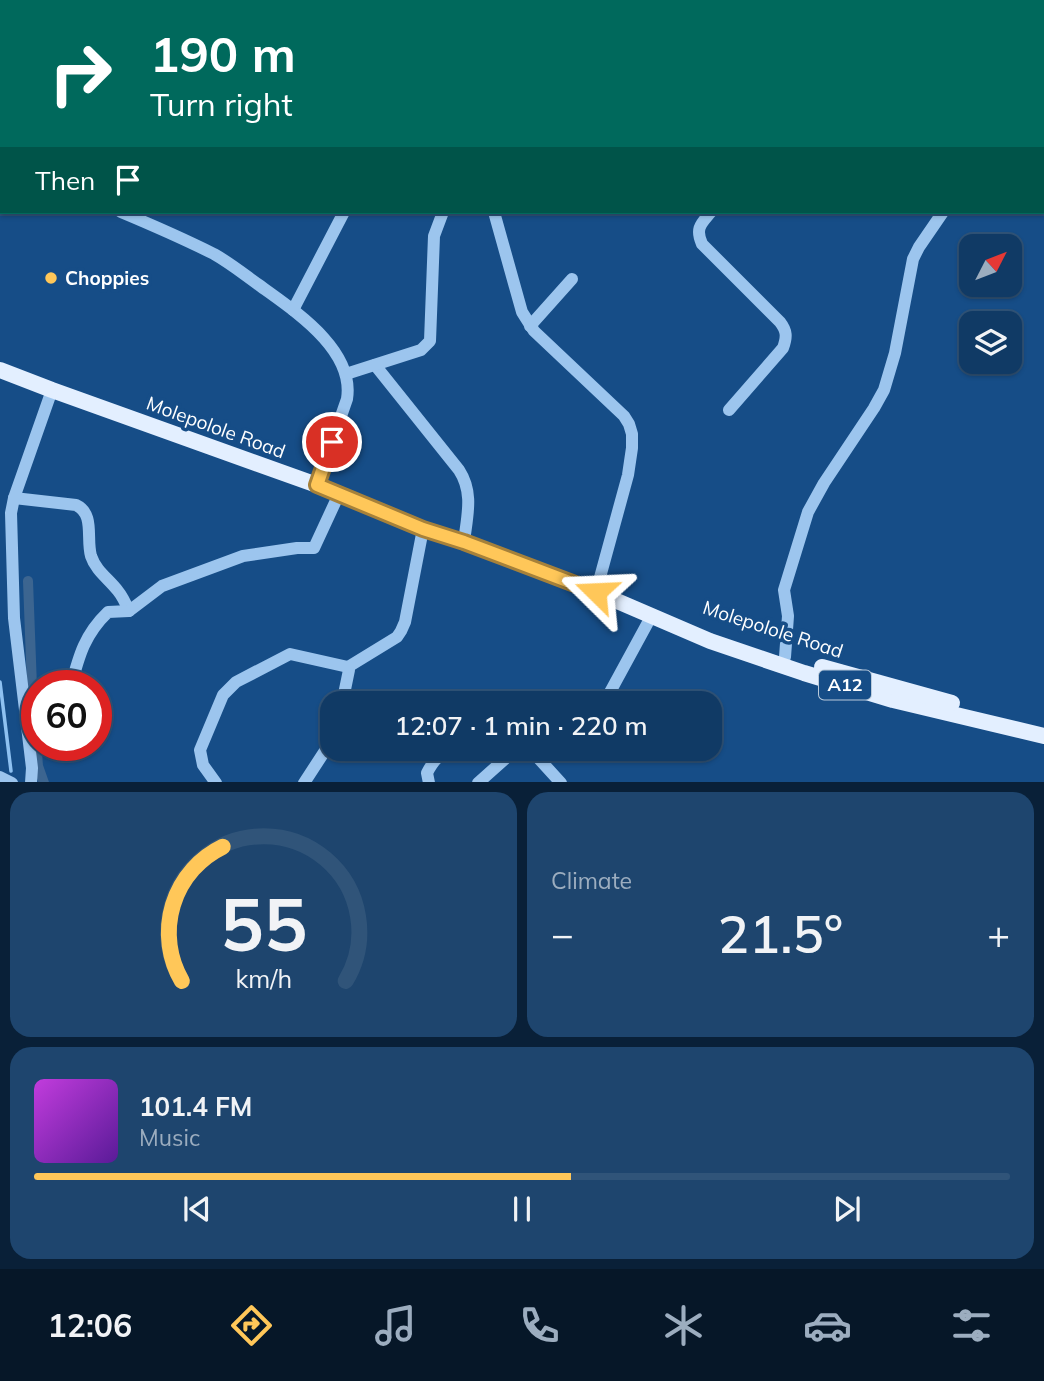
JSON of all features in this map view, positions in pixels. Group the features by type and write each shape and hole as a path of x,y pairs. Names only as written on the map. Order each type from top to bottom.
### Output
{"main road":[{"name":"Molepolole Road","path":"0,370 317,485 423,529 596,592 710,641 893,700 1044,736"},
{"name":"Molepolole Road","path":"652,615 672,619 785,657 1044,727"}],"street":[{"path":"125,214 216,255 293,310 315,329 333,350 346,374 349,388 317,485"},
{"path":"293,310 343,214"},
{"path":"346,374 421,350 430,341 434,236 442,214"},
{"path":"495,214 522,312 530,326 624,416 632,434 628,475 596,592"},
{"path":"710,214 699,229 698,235 702,244 780,322 786,330 787,339 783,348 729,410"},
{"path":"785,657 788,616 784,590 808,512 884,390 895,353 913,259 942,214"},
{"path":"530,326 572,279"},
{"path":"375,365 465,479 469,495 464,542"},
{"path":"23,670 5,511 14,498 52,390"},
{"path":"76,670 90,631 108,612 129,611 162,586 243,556 314,548 339,494"},
{"path":"14,498 82,508 88,521 90,549 95,566 120,593 129,611"},
{"path":"216,782 203,765 200,750 223,695 236,682 290,654 348,667 397,637 405,622 423,529"},
{"path":"611,691 652,615"},
{"path":"345,691 348,667"},
{"path":"304,782 320,758"},
{"path":"31,782 33,761"},
{"path":"429,782 427,773 435,761"},
{"path":"478,782 502,761"},
{"path":"541,761 561,782"},
{"path":"0,777 12,782"}],"waterway":[{"path":"28,581 38,766 44,782"},
{"path":"0,682 11,771"}],"place":[{"name":"Choppies","path":"51,278"}],"route":[{"path":"332,442 317,485 423,529 596,592"}]}
